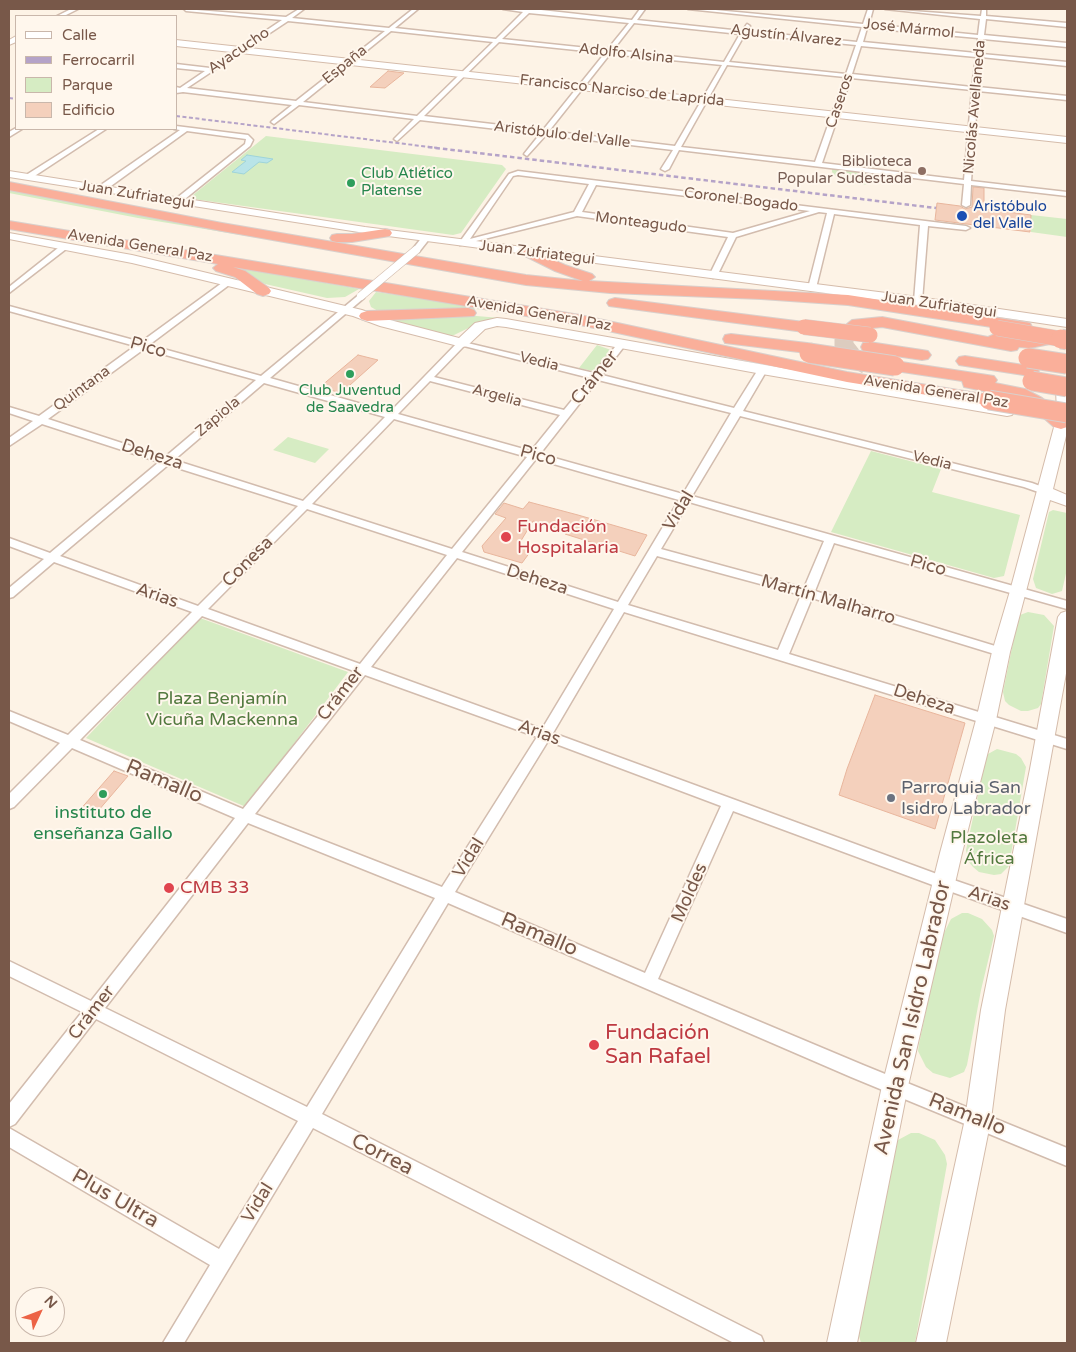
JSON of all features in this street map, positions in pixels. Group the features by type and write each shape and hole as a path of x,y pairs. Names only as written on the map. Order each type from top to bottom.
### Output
{"highway":[{"name":"Avenida General Paz","path":"9,186 222,227 526,280 649,290 848,300 998,326 1067,334"},
{"path":"9,195 41,201 98,216"},
{"path":"78,199 334,238 352,238 385,233"},
{"name":"Avenida General Paz","path":"36,205 562,295 805,342"},
{"name":"Avenida General Paz","path":"14,215 141,234 605,312 876,354 1031,365 1067,364"},
{"name":"Avenida General Paz","path":"9,225 580,320 847,377 989,396 1062,414"},
{"path":"30,228 102,246 226,269 240,274 263,291"},
{"path":"526,251 560,268 595,278 736,293"},
{"path":"562,295 842,307 998,326 1067,340"},
{"path":"679,301 701,305 877,317 1021,343 1035,343 1049,339"},
{"path":"605,312 731,339 805,342 876,354 1012,384 1044,400 1062,414"},
{"path":"367,316 486,314 688,343"},
{"path":"877,317 850,320 843,327 882,322 1031,365 1066,384"},
{"path":"876,354 1031,365 1067,356"},
{"path":"876,354 887,371 1013,391 1062,414"},
{"path":"844,362 868,373 989,396"}],"street":[{"path":"62,15 75,9"},
{"name":"Ayacucho","path":"178,91 302,9"},
{"name":"España","path":"274,122 416,9"},
{"name":"Agustín Álvarez","path":"505,9 1067,64"},
{"path":"527,154 643,9"},
{"name":"José Mármol","path":"691,9 755,12 865,25 1067,44"},
{"name":"Caseros","path":"818,164 871,9"},
{"path":"888,9 1067,25"},
{"name":"Nicolás Avellaneda","path":"966,205 974,89 984,9"},
{"name":"Adolfo Alsina","path":"186,10 1067,98"},
{"path":"397,138 529,10"},
{"path":"665,169 704,100 727,64 755,12"},
{"name":"Francisco Narciso de Laprida","path":"178,43 1067,140"},
{"path":"178,66 210,70"},
{"name":"Aristóbulo del Valle","path":"178,91 1067,193"},
{"path":"177,202 248,145 250,140 248,137 178,128"},
{"path":"101,188 186,129"},
{"path":"26,177 101,130"},
{"name":"Coronel Bogado","path":"463,243 511,175 515,173 966,228"},
{"name":"Juan Zufriategui","path":"9,174 177,202 385,233 918,301 1067,323"},
{"path":"576,214 594,182"},
{"name":"Monteagudo","path":"463,243 576,214 733,234 820,210"},
{"path":"812,288 832,212"},
{"path":"918,301 924,224"},
{"path":"712,276 733,234"},
{"name":"Vedia","path":"9,236 132,259 344,310 384,323 462,343 1018,482 1067,501"},
{"name":"Zapiola","path":"9,594 416,250 426,238"},
{"path":"9,291 66,246"},
{"name":"Quintana","path":"9,443 228,282"},
{"name":"Pico","path":"9,308 390,416 688,497 1067,605"},
{"name":"Conesa","path":"9,803 462,343 480,326 488,323"},
{"name":"Avenida General Paz","path":"488,323 506,323 972,406 1062,414"},
{"name":"Crámer","path":"9,1118 361,669 622,344"},
{"name":"Vidal","path":"173,1343 445,895 545,735 762,370"},
{"name":"Argelia","path":"428,378 566,414"},
{"name":"Avenida San Isidro Labrador","path":"842,1343 895,1086 943,883 986,720 1001,652 1019,592 1062,414 1064,416 1066,384"},
{"name":"Deheza","path":"9,410 622,607 1067,744"},
{"path":"782,655 831,538"},
{"name":"Arias","path":"9,542 545,735 943,883 1067,926"},
{"name":"Martín Malharro","path":"654,551 808,593 1001,652"},
{"path":"931,1343 978,1119 993,1010 1046,738 1067,617"},
{"name":"Ramallo","path":"9,716 245,816 445,895 1067,1157"},
{"name":"Moldes","path":"649,982 730,803"},
{"name":"Correa","path":"9,968 94,1012 311,1118 754,1343"},
{"name":"Plus Ultra","path":"9,1137 222,1261"}],"green space":[{"name":"Club Atlético Platense","path":"266,136 502,165 506,169 461,233 453,235 193,199 193,195"},
{"path":"832,167 890,174 876,183 861,185 839,180 832,172"},
{"path":"9,190 265,239 138,218 9,193"},
{"path":"1031,215 1067,219 1067,237 1031,232"},
{"path":"130,248 359,289 345,297 327,298 265,284 228,266"},
{"path":"376,292 573,322 476,309 378,311 371,307 369,301"},
{"path":"465,315 500,318 483,321 452,336 393,322 391,319"},
{"path":"597,345 611,350 597,369 593,371 579,368"},
{"path":"288,437 329,449 315,463 273,450"},
{"path":"871,451 941,469 932,492 1020,515 1004,576 994,578 831,532"},
{"path":"1053,510 1067,513 1067,569 1062,591 1052,594 1036,588 1033,579 1049,512"},
{"path":"1028,612 1044,615 1054,626 1041,704 1038,708 1021,711 1005,701 1003,692 1018,618 1020,615"},
{"name":"Plaza Benjamín Vicuña Mackenna","path":"200,618 348,672 246,807 86,738"},
{"name":"Plazoleta África","path":"997,749 1016,754 1021,758 1026,767 1009,866 1001,874 994,875 979,872 973,867 968,861 966,850 986,758 988,754"},
{"path":"962,913 968,913 982,919 992,930 994,936 981,990 967,1065 964,1072 950,1078 933,1073 926,1067 918,1051 941,939 951,919"},
{"path":"911,1133 919,1133 935,1140 945,1155 947,1164 915,1343 861,1343 857,1329 895,1147 898,1140"}],"water":[{"path":"247,155 273,159 267,163 259,162 244,174 232,172 246,161 241,160"}],"building":[{"path":"388,71 404,73 385,88 370,87"},
{"name":"Aristóbulo del Valle","path":"973,187 984,188 984,209 1031,215 1030,232 935,220 937,203 960,206 965,209 972,207"},
{"name":"Club Juventud de Saavedra","path":"358,355 378,360 341,393 320,387"},
{"path":"529,502 647,535 635,556 565,534 567,531 533,521 519,544 533,548 522,563 484,552 482,546 506,518 495,514 504,503 523,509"},
{"path":"875,695 965,723 935,829 839,795"},
{"name":"instituto de enseñanza Gallo","path":"114,771 128,776 92,818 78,812"}],"tunnel":[{"path":"850,328 844,336 844,346 852,356 867,365"}],"railway":[{"path":"9,98 15,99"},
{"path":"178,116 438,148"},
{"path":"428,147 936,208"}],"place":[{"name":"Biblioteca Popular Sudestada","path":"922,171"},
{"name":"Club Atlético Platense","path":"351,183"},
{"name":"Aristóbulo del Valle","path":"962,216"},
{"name":"Club Juventud de Saavedra","path":"350,374"},
{"name":"Fundación Hospitalaria","path":"506,537"},
{"name":"instituto de enseñanza Gallo","path":"103,794"},
{"name":"Parroquia San Isidro Labrador","path":"891,798"},
{"name":"CMB 33","path":"169,888"},
{"name":"Fundación San Rafael","path":"594,1045"}]}
